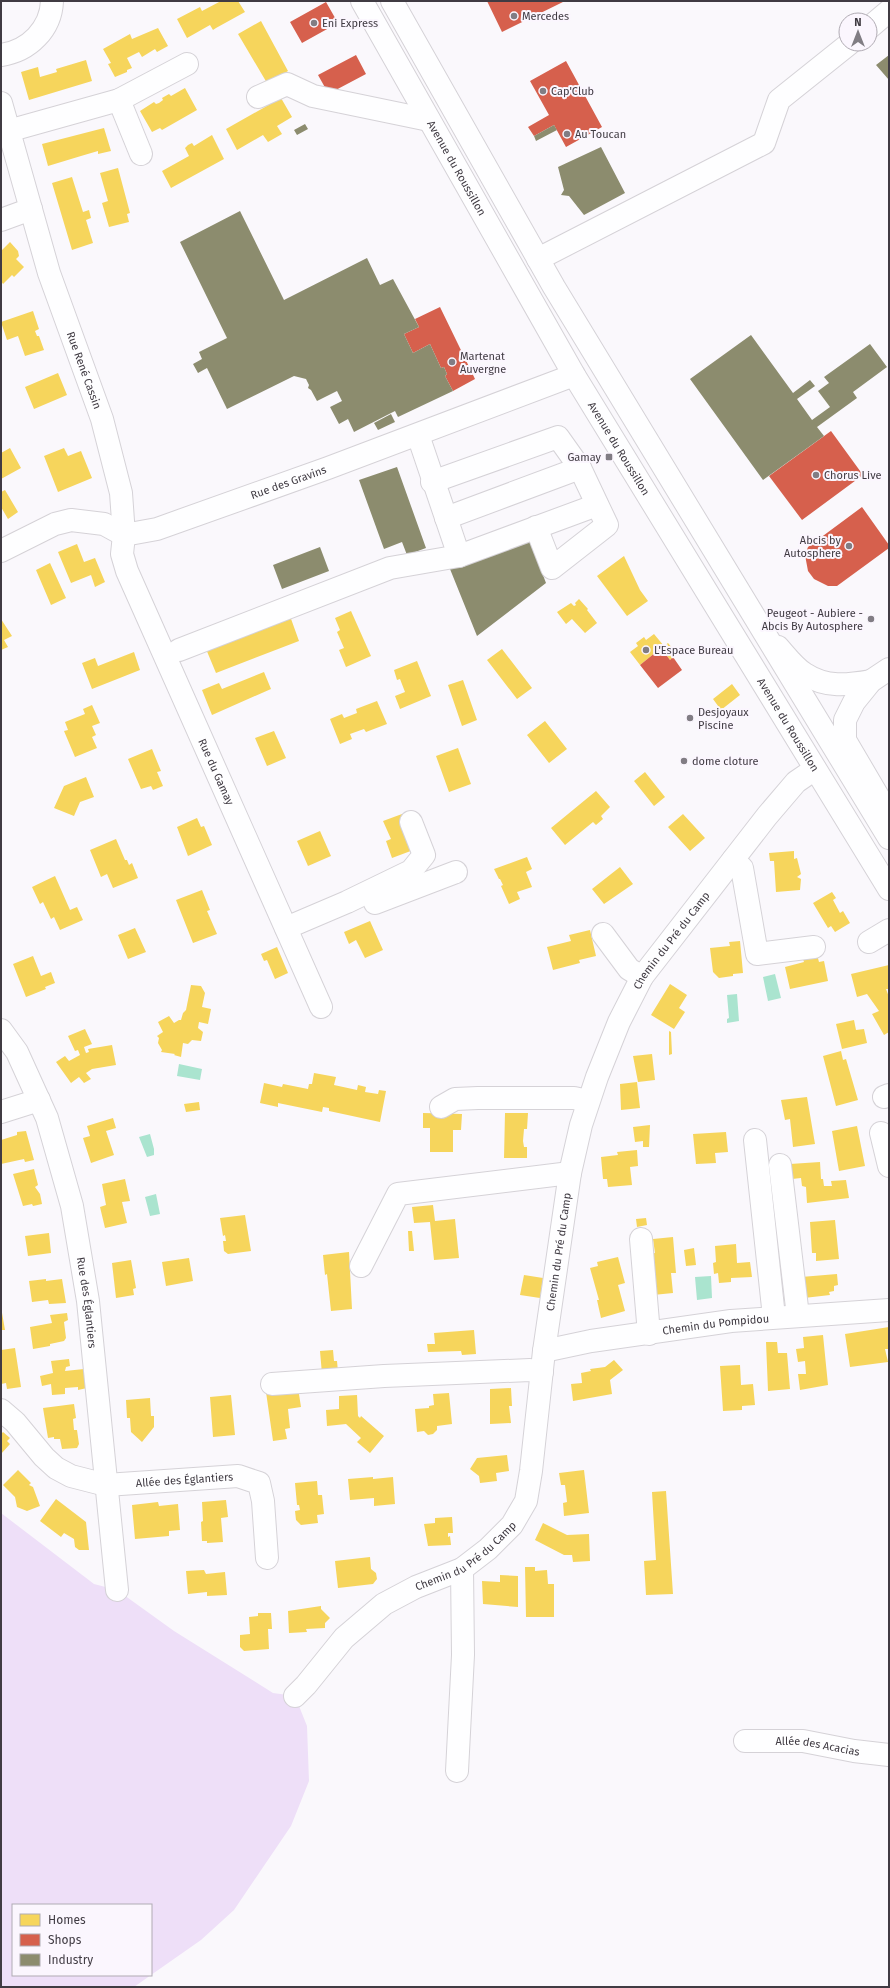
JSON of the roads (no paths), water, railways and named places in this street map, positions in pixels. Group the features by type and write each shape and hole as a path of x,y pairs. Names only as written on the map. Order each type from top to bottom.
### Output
{"street":[{"path":"1,55 10,54 23,48 42,32 49,18 52,1"},
{"name":"Avenue du Roussillon","path":"362,1 574,375 889,889"},
{"path":"392,1 538,259 889,838"},
{"path":"878,21 889,12"},
{"path":"538,259 764,143 779,100 838,52"},
{"path":"8,131 119,100 187,64"},
{"path":"258,98 287,84 312,96 429,120"},
{"path":"119,100 141,154"},
{"name":"Rue René Cassin","path":"1,103 49,273 102,419 121,493 124,535"},
{"path":"1,220 31,209"},
{"name":"Rue des Gravins","path":"124,535 157,529 418,435 574,375"},
{"path":"418,435 432,482 459,556"},
{"path":"432,482 558,436 580,468 607,525 552,568 536,527"},
{"path":"446,518 580,468"},
{"path":"179,650 390,568 459,556 597,505"},
{"path":"1,551 55,524 71,520 104,524 124,535"},
{"name":"Rue du Gamay","path":"124,535 122,554 127,571 321,1007"},
{"path":"767,635 804,674 825,684 847,685 880,675"},
{"path":"880,675 854,702 845,720 845,740 889,815"},
{"name":"Chemin du Pré du Camp","path":"295,1696 306,1685 344,1638 384,1604 416,1587 462,1569 488,1549 512,1525 526,1501 531,1471 543,1361 570,1173 588,1101 619,1022 642,977 796,782 815,769"},
{"path":"289,934 347,902 411,871 424,855 411,822"},
{"path":"733,860 742,868 757,954 814,947"},
{"path":"289,934 456,872"},
{"path":"869,942 889,930"},
{"path":"603,934 629,969 642,977"},
{"name":"Rue des Églantiers","path":"1,1030 17,1052 47,1118 72,1206 88,1301 117,1590"},
{"path":"441,1107 455,1099 478,1098 574,1098 588,1101"},
{"path":"1,1112 39,1100"},
{"path":"880,1133 889,1166"},
{"path":"755,1140 774,1317"},
{"path":"780,1165 798,1316"},
{"path":"361,1266 398,1194 570,1173"},
{"path":"641,1239 649,1334"},
{"name":"Chemin du Pompidou","path":"272,1384 384,1376 530,1370 543,1361 591,1341 649,1334 731,1321 889,1310"},
{"path":"1,1410 15,1422 44,1457 56,1468 71,1476 106,1485"},
{"name":"Allée des Églantiers","path":"106,1485 238,1476 259,1483 263,1501 267,1558"},
{"path":"457,1771 463,1655 462,1569"},
{"name":"Allée des Acacias","path":"745,1741 803,1741 854,1751 889,1755"}],"place":[{"name":"Mercedes","path":"514,16"},
{"name":"Eni Express","path":"314,23"},
{"name":"Cap'Club","path":"543,91"},
{"name":"Au Toucan","path":"567,134"},
{"name":"Martenat Auvergne","path":"452,362"},
{"name":"Gamay","path":"609,457"},
{"name":"Chorus Live","path":"816,475"},
{"name":"Abcis by Autosphere","path":"849,546"},
{"name":"Peugeot - Aubiere - Abcis By Autosphere","path":"871,619"},
{"name":"L'Espace Bureau","path":"646,650"},
{"name":"Desjoyaux Piscine","path":"690,718"},
{"name":"dome cloture","path":"684,761"}]}
